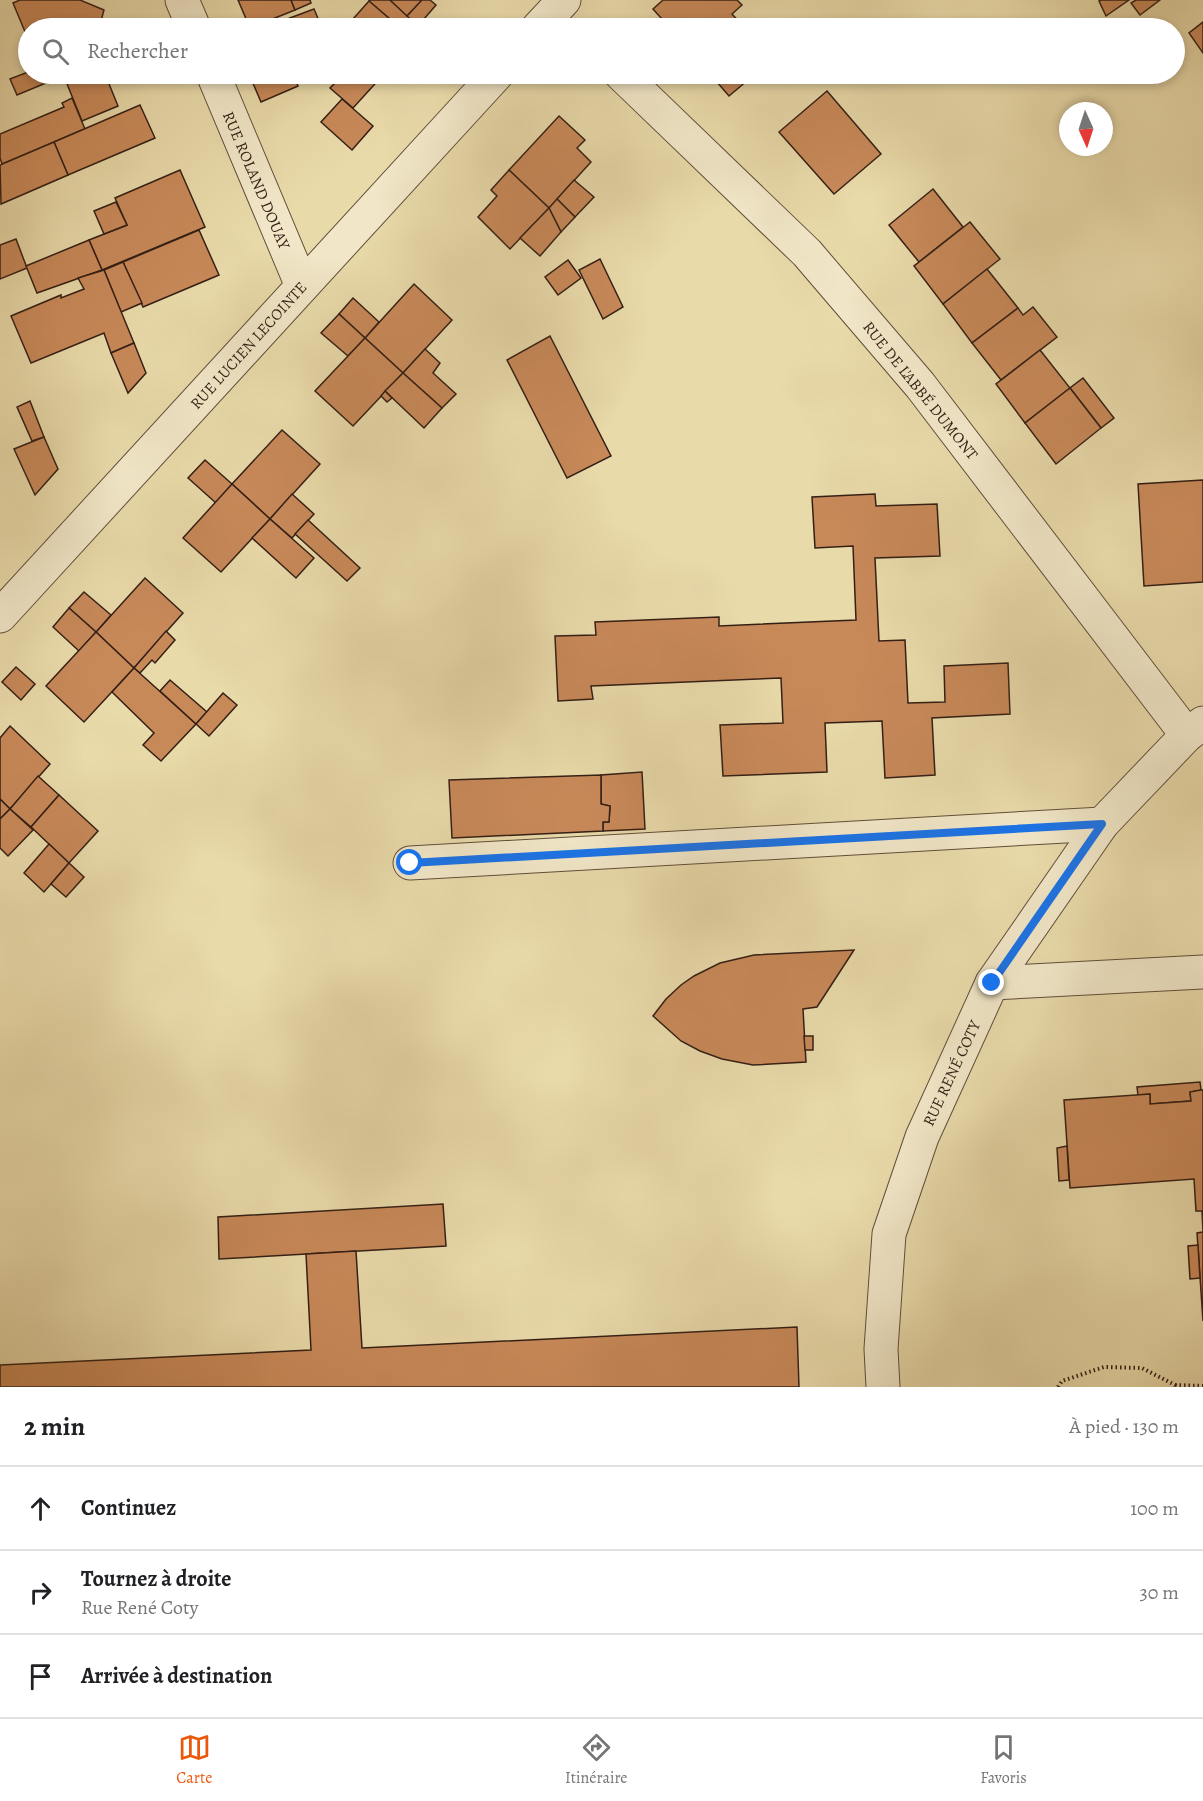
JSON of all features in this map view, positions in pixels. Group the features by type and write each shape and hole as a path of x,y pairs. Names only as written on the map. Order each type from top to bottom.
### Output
{"street":[{"path":"182,0 190,18"},
{"name":"RUE ROLAND DOUAY","path":"217,84 302,286"},
{"name":"RUE LUCIEN LECOINTE","path":"0,616 488,84"},
{"name":"RUE DE L'ABBÉ DUMONT","path":"631,84 807,253 920,385 1195,729"},
{"name":"RUE RENÉ COTY","path":"883,1387 881,1349 889,1234 922,1137 992,983 1102,824 1195,729"},
{"path":"410,863 1102,824"},
{"path":"992,983 1203,972"}],"path":[{"path":"1058,1387 1062,1381 1104,1367 1142,1368 1176,1386 1203,1386"}],"building":[{"path":"20,0 80,0 104,10 102,18 19,18 13,3"},
{"path":"238,0 291,0 295,10 275,18 246,18"},
{"path":"291,0 310,0 311,3 295,10"},
{"path":"390,0 410,18 389,18 369,1"},
{"path":"390,0 422,0 407,16"},
{"path":"422,0 430,0 436,5 425,18 407,16"},
{"path":"663,0 737,0 742,5 732,14 736,18 661,18 653,9"},
{"path":"1129,0 1106,16 1099,1"},
{"path":"1136,0 1160,0 1140,15 1131,3"},
{"path":"369,1 389,18 354,18"},
{"path":"314,9 318,18 290,18"},
{"path":"1203,22 1203,53 1189,33"},
{"path":"18,76 18,84 43,84 17,95 10,79"},
{"path":"67,84 109,84 118,106 82,121"},
{"path":"253,84 297,84 298,86 261,102"},
{"path":"334,84 375,84 353,108 330,88"},
{"path":"719,84 743,84 729,96"},
{"path":"827,91 881,154 834,194 779,132"},
{"path":"72,98 85,129 2,164 0,134 64,107 62,103"},
{"path":"342,99 373,126 352,150 321,122"},
{"path":"140,105 155,138 68,175 54,142"},
{"path":"559,116 585,140 577,148 591,162 549,208 509,170"},
{"path":"54,142 68,175 1,204 0,165"},
{"path":"180,170 205,227 102,270 89,240 127,225 115,198"},
{"path":"509,170 549,208 510,249 478,217 497,196 491,190"},
{"path":"574,180 594,197 575,217 557,199"},
{"path":"933,189 963,227 919,262 889,225"},
{"path":"557,199 575,217 561,232 549,208"},
{"path":"116,202 127,225 104,234 94,211"},
{"path":"549,208 561,232 540,256 520,238"},
{"path":"970,222 1000,259 943,304 914,266"},
{"path":"199,230 219,275 143,307 123,262"},
{"path":"16,239 27,268 0,279 0,245"},
{"path":"89,240 102,270 37,293 26,266"},
{"path":"600,259 623,307 603,319 579,270"},
{"path":"568,260 581,278 558,295 545,277"},
{"path":"123,262 142,303 121,312 104,270"},
{"path":"987,269 1018,308 972,343 943,304"},
{"path":"104,270 134,343 111,353 104,333 31,363 11,316 61,295 61,298 84,289 78,278"},
{"path":"414,284 452,320 403,373 365,338"},
{"path":"353,298 379,322 365,338 339,314"},
{"path":"1033,307 1057,337 1001,380 972,343 1018,308 1023,315"},
{"path":"339,314 365,338 348,356 321,333"},
{"path":"550,336 611,456 567,478 507,360"},
{"path":"365,338 403,373 353,426 315,391"},
{"path":"134,343 146,373 128,393 111,353"},
{"path":"425,349 440,363 433,373 456,394 442,408 403,373"},
{"path":"1040,350 1070,388 1025,423 996,384"},
{"path":"403,373 442,408 424,428 385,391"},
{"path":"1083,378 1114,418 1101,428 1070,388"},
{"path":"1070,388 1101,428 1056,464 1025,423"},
{"path":"385,391 392,398 387,402 381,396"},
{"path":"30,401 44,437 32,441 17,407"},
{"path":"282,430 320,464 270,519 232,484"},
{"path":"44,437 58,469 35,495 14,449"},
{"path":"205,460 232,484 216,503 188,478"},
{"path":"1203,480 1203,582 1144,586 1138,484"},
{"path":"232,484 270,519 221,572 183,538"},
{"path":"292,494 314,514 292,538 270,519"},
{"path":"875,494 876,506 937,504 940,556 875,558 879,641 905,640 908,703 945,702 944,666 1008,663 1010,714 932,718 935,775 885,778 882,721 825,723 827,772 723,776 720,725 783,723 781,678 591,686 593,699 558,701 555,636 596,635 595,622 719,617 719,626 856,620 853,546 815,548 812,497"},
{"path":"270,519 314,558 296,578 252,538"},
{"path":"308,520 360,568 347,581 295,534"},
{"path":"145,578 183,613 134,668 96,632"},
{"path":"84,592 111,615 96,632 69,608"},
{"path":"69,608 96,632 79,651 53,627"},
{"path":"166,631 175,640 155,663 152,660 140,673 134,668"},
{"path":"96,632 134,668 84,722 46,686"},
{"path":"16,667 35,684 21,700 2,682"},
{"path":"134,668 196,724 161,761 143,745 154,733 112,692"},
{"path":"170,680 207,712 196,724 160,691"},
{"path":"223,693 237,705 209,736 196,724"},
{"path":"10,726 50,764 10,809 0,799 0,738"},
{"path":"642,772 645,829 603,831 603,822 609,822 610,806 601,804 601,775"},
{"path":"601,775 601,804 610,806 609,822 603,822 603,831 452,838 449,780"},
{"path":"38,776 59,795 31,827 10,809"},
{"path":"59,795 98,831 69,863 31,827"},
{"path":"0,799 10,809 0,819"},
{"path":"10,809 33,830 8,856 0,848 0,819"},
{"path":"49,844 69,863 44,892 24,873"},
{"path":"69,863 84,877 66,897 51,884"},
{"path":"854,950 817,1007 803,1009 806,1062 753,1065 722,1059 681,1041 653,1016 681,985 720,963 754,955"},
{"path":"804,1036 813,1036 813,1050 805,1050"},
{"path":"1200,1082 1201,1090 1190,1092 1191,1101 1150,1104 1150,1094 1138,1095 1137,1087"},
{"path":"1203,1090 1203,1232 1202,1211 1196,1211 1194,1179 1070,1188 1064,1100 1150,1094 1150,1104 1191,1101 1190,1092"},
{"path":"1067,1146 1069,1180 1059,1181 1057,1148"},
{"path":"443,1204 446,1246 219,1259 218,1217"},
{"path":"1203,1232 1203,1321 1197,1233"},
{"path":"1198,1245 1200,1278 1190,1279 1188,1246"},
{"path":"356,1251 362,1348 797,1327 799,1387 0,1387 0,1365 311,1350 306,1254"}],"route":[{"path":"410,863 1102,824 992,983"}]}
